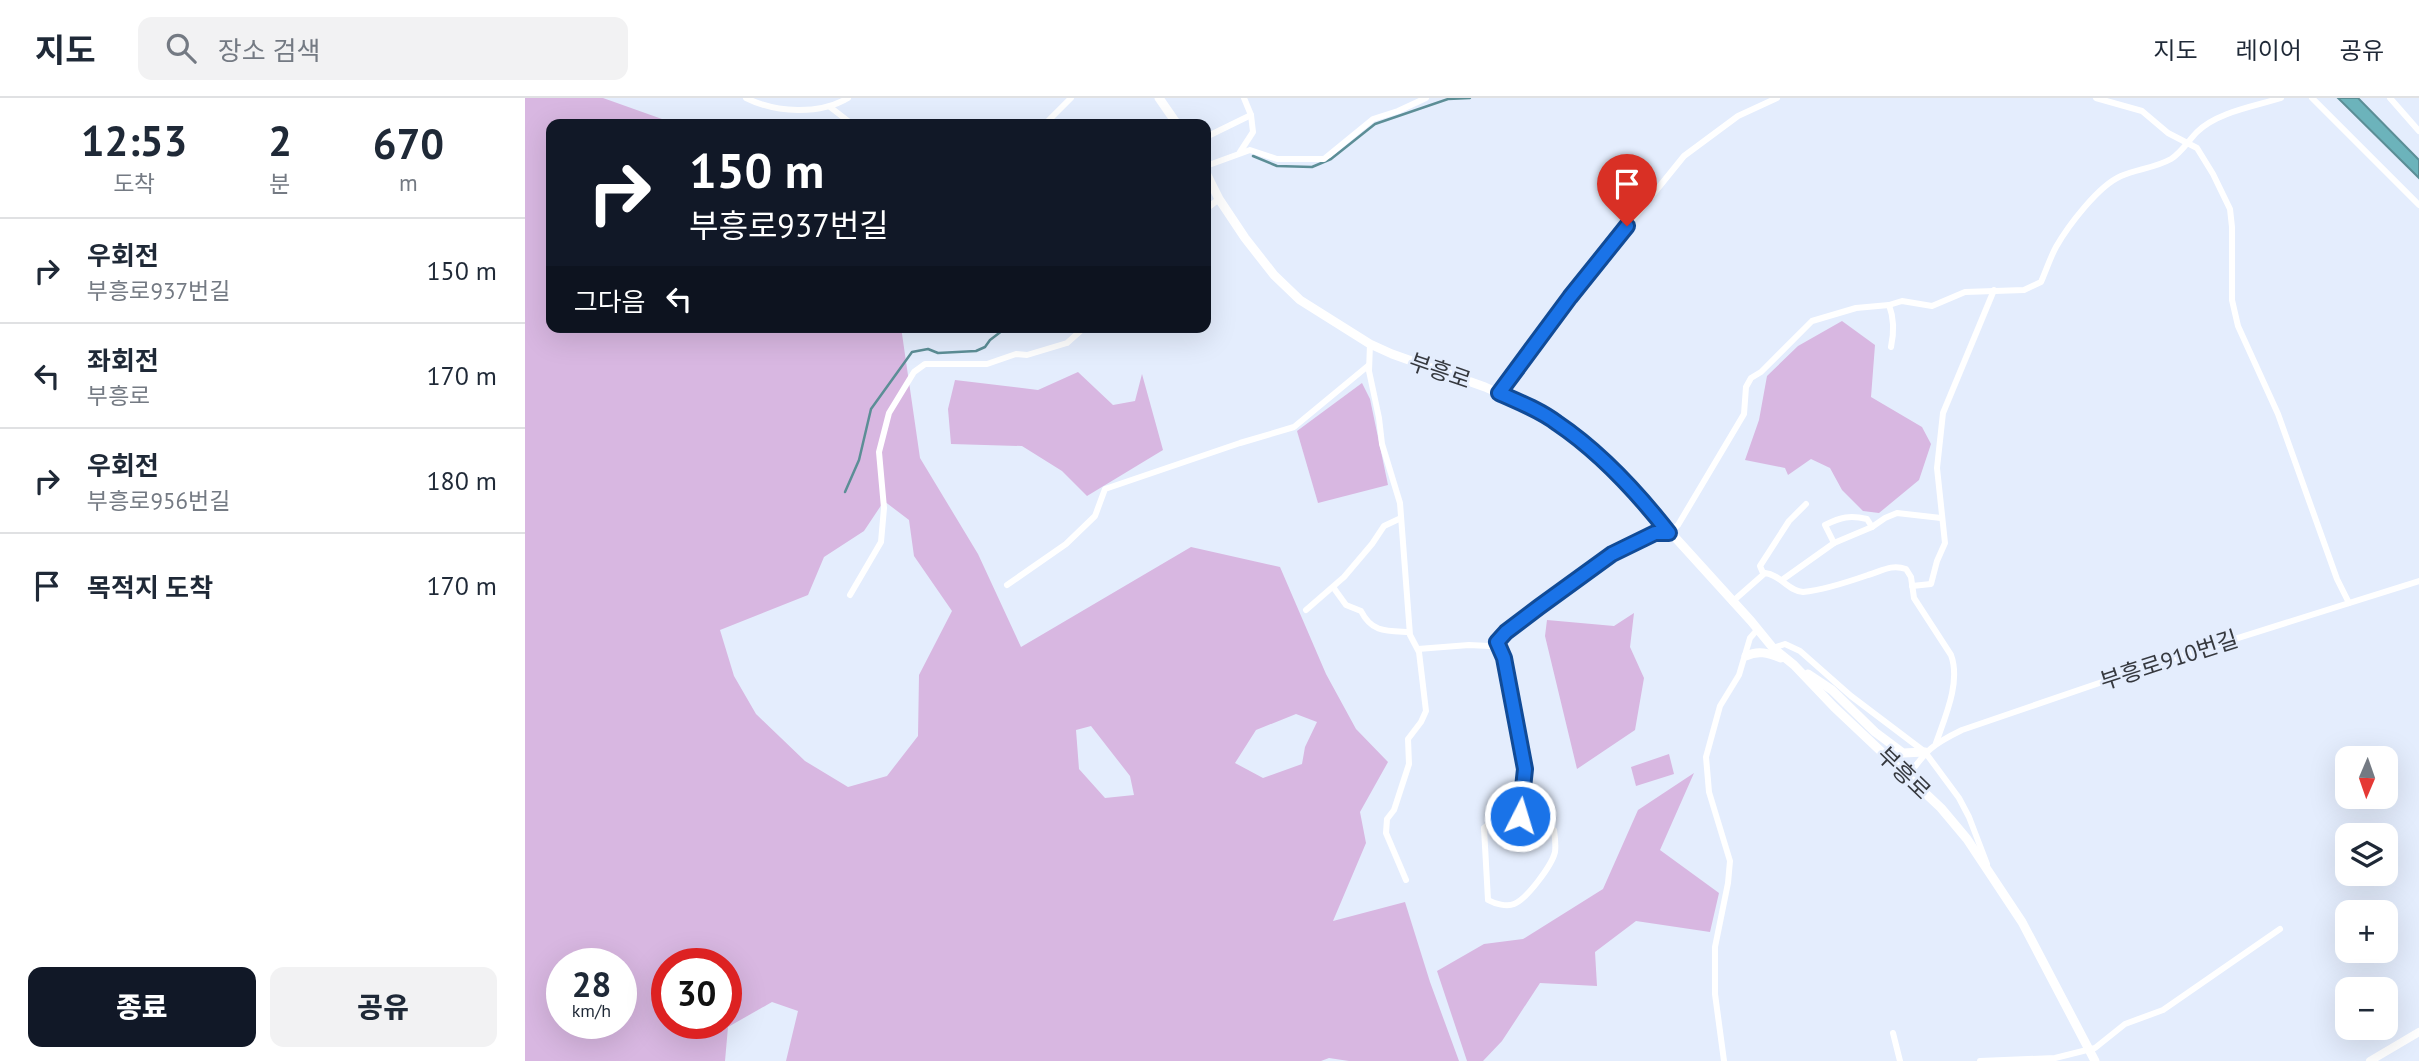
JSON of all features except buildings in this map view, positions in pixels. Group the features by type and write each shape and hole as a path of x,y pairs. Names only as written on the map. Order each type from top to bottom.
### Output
{"main road":[{"path":"1159,98 1174,119"},
{"name":"부흥로","path":"1211,183 1263,263 1300,300 1370,344 1499,393 1556,422 1613,470 1773,648 1941,808 1989,871 2022,922 2095,1061"},
{"path":"1746,656 1763,652 1790,662 1832,690 1875,732 1895,747 1903,752 1925,752"}],"street":[{"path":"746,98 770,107 809,110 829,107 848,98"},
{"path":"1050,119 1071,98"},
{"path":"1240,152 1253,132 1251,115 1244,98"},
{"path":"1211,164 1250,150 1277,159 1324,159 1373,119 1426,98"},
{"path":"1499,393 1570,297 1683,156 1738,116 1777,98"},
{"path":"2096,98 2142,111 2168,134 2197,148 2213,174 2229,209 2232,227 2232,300 2238,326 2278,414 2337,579 2349,603"},
{"path":"1418,649 1489,646 1612,554 1655,533 1669,533 1678,526 1744,414 1746,387 1751,378 1761,372 1812,321 1856,308 1902,301 1932,306 1965,292 2024,290 2041,282 2056,248 2104,186 2120,176 2157,166 2175,157 2204,128 2246,106 2281,98"},
{"path":"2312,98 2419,205"},
{"path":"2390,98 2419,131"},
{"path":"829,107 845,119"},
{"path":"1211,135 1251,115"},
{"path":"1211,205 1219,199"},
{"path":"1912,586 1931,584 1945,543 1937,468 1943,413 1994,290"},
{"path":"1889,305 1893,325 1891,346"},
{"path":"850,595 881,542 884,508 879,452 889,413 914,372 925,364 987,364 1067,343 1078,333"},
{"path":"1370,344 1369,365 1382,444 1400,503 1409,632 1418,649 1426,711 1408,739 1409,764 1394,810 1387,819 1386,833 1406,880"},
{"path":"1007,585 1066,544 1095,516 1105,489 1294,427 1369,365"},
{"path":"1763,573 1760,566 1789,521 1806,504"},
{"path":"1782,580 1834,543 1872,527 1885,517 1897,513 1941,518"},
{"path":"1834,543 1825,525 1839,518 1851,515 1867,519 1872,527"},
{"path":"1306,610 1333,587 1372,544 1384,526 1401,518"},
{"path":"1763,573 1782,580 1797,592 1810,591 1884,568 1896,567 1909,572 1914,598 1954,663 1953,686 1936,743"},
{"path":"1732,602 1763,573"},
{"name":"부흥로910번길","path":"1907,777 1925,752 1936,743 1962,730 2146,667 2419,581"},
{"path":"1333,587 1346,605 1361,611 1367,624 1409,632"},
{"path":"1724,1061 1715,994 1715,947 1730,861 1709,792 1706,757 1720,706 1739,675 1750,638 1757,629"},
{"path":"1497,642 1504,658 1525,769 1519,825"},
{"path":"1773,648 1790,644 1851,696 1925,752 1959,798 1989,871"},
{"path":"1488,825 1519,825 1546,826 1554,830 1554,855 1544,874 1519,901 1512,905 1494,903 1487,900 1484,828 1488,825"},
{"path":"1982,1061 2055,1058 2089,1051 2125,1024 2163,1010 2280,929"},
{"path":"2370,1061 2419,1032"},
{"path":"1893,1033 1899,1061"}],"shaded area":[{"path":"525,98 603,98 662,119 546,119 546,333 902,333 920,458 978,554 1021,647 1191,547 1280,567 1326,674 1356,729 1388,762 1360,812 1366,843 1333,921 1405,902 1459,1061 1349,1061 1329,1058 1321,1061 786,1061 798,1011 772,1002 742,1019 742,948 651,948 651,1039 727,1039 725,1061 525,1061","holes":["884,501 909,520 914,556 952,611 919,675 918,736 887,776 848,787 805,761 756,714 734,676 720,630 808,595 824,557 864,531","1296,714 1317,722 1305,747 1302,764 1263,778 1235,763 1256,730","1091,726 1130,776 1134,795 1105,798 1079,769 1076,730"]},
{"path":"1842,321 1875,345 1871,397 1922,427 1931,444 1919,480 1879,513 1863,511 1842,490 1830,468 1811,459 1788,475 1785,468 1745,460 1759,420 1767,376 1798,346"},
{"path":"1078,372 1113,405 1135,401 1142,374 1163,450 1087,496 1062,471 1022,446 951,444 948,409 955,380 1038,390"},
{"path":"1362,383 1370,399 1388,485 1318,503 1297,431"},
{"path":"1634,613 1630,647 1644,678 1635,730 1577,769 1545,636 1547,620 1614,626"},
{"path":"1669,754 1674,774 1636,786 1631,767"},
{"path":"1694,773 1660,850 1719,893 1710,932 1636,921 1595,952 1597,986 1540,983 1502,1041 1483,1061 1467,1061 1437,971 1484,944 1523,939 1603,889 1638,810"}],"water":[{"path":"2338,98 2358,98 2419,160 2419,178"}],"waterway":[{"path":"1253,156 1277,166 1312,167 1331,159 1375,124 1448,99 1470,98"},
{"path":"845,492 859,460 871,409 912,352 928,349 938,353 976,351 985,347 999,333"}],"route":[{"path":"1520,816 1525,769 1504,658 1497,642 1506,632 1570,583 1612,554 1655,533 1669,533 1613,470 1590,449 1556,422 1499,393 1627,226"}]}
